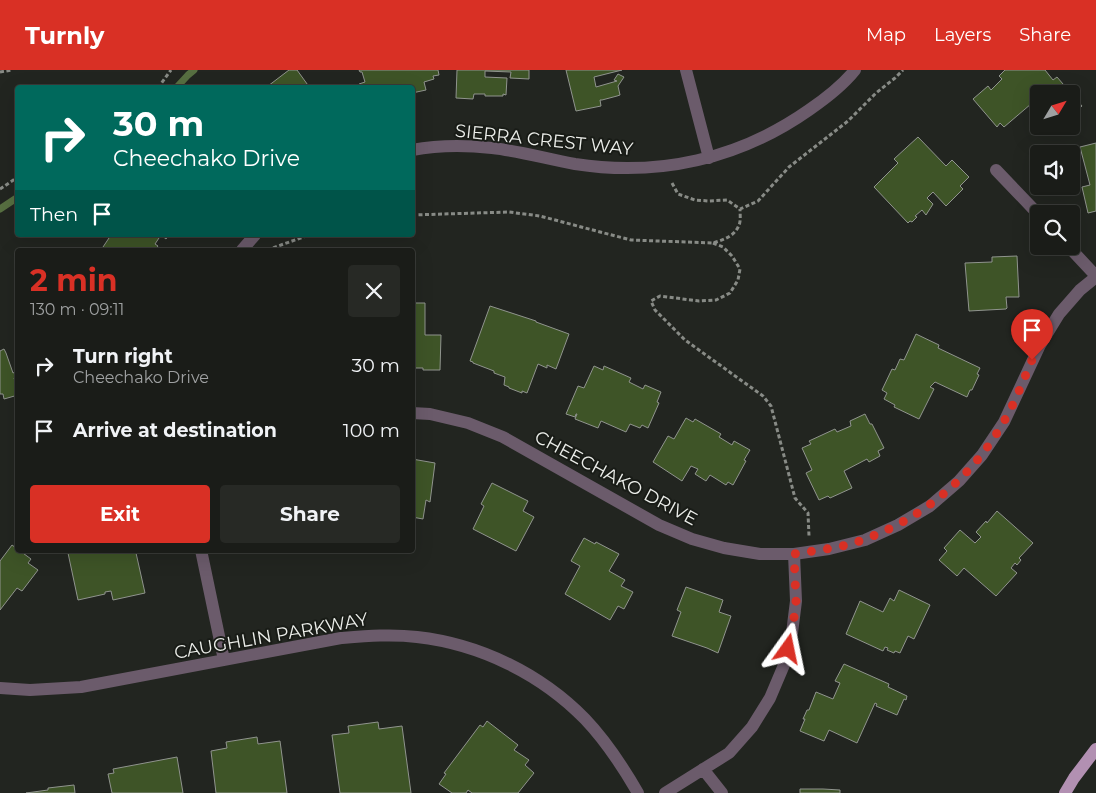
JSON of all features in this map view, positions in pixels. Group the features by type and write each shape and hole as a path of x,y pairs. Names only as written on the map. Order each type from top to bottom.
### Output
{"main road":[{"path":"1065,793 1096,749"}],"street":[{"path":"686,70 709,158"},
{"name":"SIERRA CREST WAY","path":"415,150 456,146 493,148 576,164 621,169 665,166 709,158 750,144 788,125 821,102 855,70"},
{"path":"996,170 1030,206"},
{"path":"244,248 253,237"},
{"path":"1076,255 1096,276"},
{"name":"CHEECHAKO DRIVE","path":"415,413 430,414 468,423 503,436 659,525 692,539 724,548 760,554 794,554 829,549 864,540 898,525 930,506 959,481 982,455 1004,422 1040,345 1059,314 1080,290 1096,276"},
{"path":"202,553 224,660"},
{"path":"665,793 729,753 752,727 770,698 784,665 792,633 796,602 794,554"},
{"name":"CAUGHLIN PARKWAY","path":"0,688 30,690 81,686 341,638 378,635 417,637 454,644 479,652 524,672 558,696 585,719 608,746 638,793"},
{"path":"703,769 722,793"}],"path":[{"path":"0,72 12,70"},
{"path":"160,85 171,70"},
{"path":"740,209 758,200 789,167 848,121 903,70"},
{"path":"0,189 15,178"},
{"path":"672,182 678,194 695,200 726,200 740,209"},
{"path":"415,215 509,212 540,216 631,240 713,242 726,239 740,225 740,209"},
{"path":"272,248 303,237"},
{"path":"713,242 723,247 732,256 740,269 738,280 730,293 716,300 698,301 660,296 650,301 655,310 685,340 763,396 771,406 795,498 808,513 810,551"}],"building":[{"path":"289,70 297,70 308,85 269,85"},
{"path":"359,70 438,70 439,75 433,76 434,79 424,82 426,90 415,92 415,85 359,85 365,82 362,72"},
{"path":"457,70 529,70 529,79 510,78 511,72 485,71 485,77 507,78 506,95 485,96 485,94 474,94 473,99 456,98"},
{"path":"566,70 622,70 594,77 596,87 617,81 614,80 618,74 624,77 618,86 620,95 600,100 601,106 576,111"},
{"path":"1005,70 1045,70 1053,80 1057,77 1064,85 1030,85 1030,105 1004,127 1000,123 997,127 973,99 988,86 991,90 1002,79 999,76"},
{"path":"918,137 946,166 952,160 969,177 960,186 963,189 946,206 933,192 927,198 933,204 926,215 922,210 915,216 917,217 912,222 908,223 874,187 898,163 894,159"},
{"path":"1096,143 1096,211 1088,213 1082,187 1090,185 1080,147"},
{"path":"110,237 160,237 155,244 158,246 156,248 102,248"},
{"path":"1017,256 1019,297 1006,297 1006,309 969,311 965,263 992,262 992,257"},
{"path":"415,303 425,303 425,335 441,335 440,370 423,370 423,368 415,368"},
{"path":"490,306 569,334 556,369 538,364 527,393 509,388 504,385 505,377 470,361"},
{"path":"916,334 939,345 938,348 980,368 977,374 979,375 967,397 935,382 930,387 934,389 919,419 894,407 895,405 884,399 887,393 882,390 892,369 895,370 900,359 904,360"},
{"path":"4,349 13,373 15,372 15,396 4,399 3,394 0,394 0,351"},
{"path":"594,366 603,370 604,366 631,378 629,382 643,389 645,385 661,392 657,402 659,403 648,428 642,425 640,428 630,424 626,432 601,421 598,428 575,419 577,414 575,417 566,414 578,386 584,388"},
{"path":"865,414 884,448 878,451 880,456 869,462 867,459 844,471 852,488 830,498 828,496 819,500 806,473 812,470 802,448 811,444 809,441 835,429 837,432 851,426 850,421"},
{"path":"686,418 693,422 695,419 721,434 719,437 732,445 734,441 750,450 733,485 728,482 726,485 710,475 706,481 695,474 698,469 691,466 682,481 653,462 668,436 674,439"},
{"path":"415,460 435,463 430,502 426,500 423,519 415,518"},
{"path":"492,483 528,501 523,511 534,517 516,551 473,529 484,506 481,504"},
{"path":"997,511 1033,543 1019,558 1021,560 1017,565 1015,563 1011,568 1017,573 996,596 964,568 957,576 939,560 947,551 944,548 960,530 975,543 981,537 976,532"},
{"path":"584,538 619,554 609,571 625,580 621,586 633,592 624,609 618,606 610,620 565,594 580,566 571,561"},
{"path":"12,545 15,547 15,553 23,553 31,559 28,563 38,570 22,591 17,588 0,610 0,561"},
{"path":"68,553 136,553 145,593 113,600 111,591 78,600"},
{"path":"686,587 723,600 719,612 731,616 718,653 672,636 681,612 677,610"},
{"path":"899,590 930,605 914,639 908,636 900,653 895,651 894,653 885,647 883,651 846,634 860,601 883,612 890,598 894,601"},
{"path":"844,664 889,684 888,687 907,696 897,715 876,706 877,704 875,703 857,743 829,730 824,741 800,731 805,719 803,719 807,710 809,710 816,692 833,699 840,683 835,681"},
{"path":"487,721 518,745 514,750 529,760 525,765 534,773 518,793 472,793 468,790 466,793 452,793 439,784 446,774 444,773 480,725 483,727"},
{"path":"378,722 379,729 402,726 411,793 340,793 332,735 349,733 348,726"},
{"path":"257,737 258,744 280,741 287,793 216,793 211,751 227,748 226,742"},
{"path":"177,757 183,793 112,793 108,774 114,773 113,769"},
{"path":"74,785 75,793 26,793 48,790 48,788"},
{"path":"800,789 840,790 840,793 800,793"}],"waterway":[{"path":"179,85 194,70"},
{"path":"0,209 15,199"}],"route":[{"path":"788,649 796,602 794,554 829,549 864,540 898,525 930,506 959,481 982,455 1004,422 1032,360"}]}
